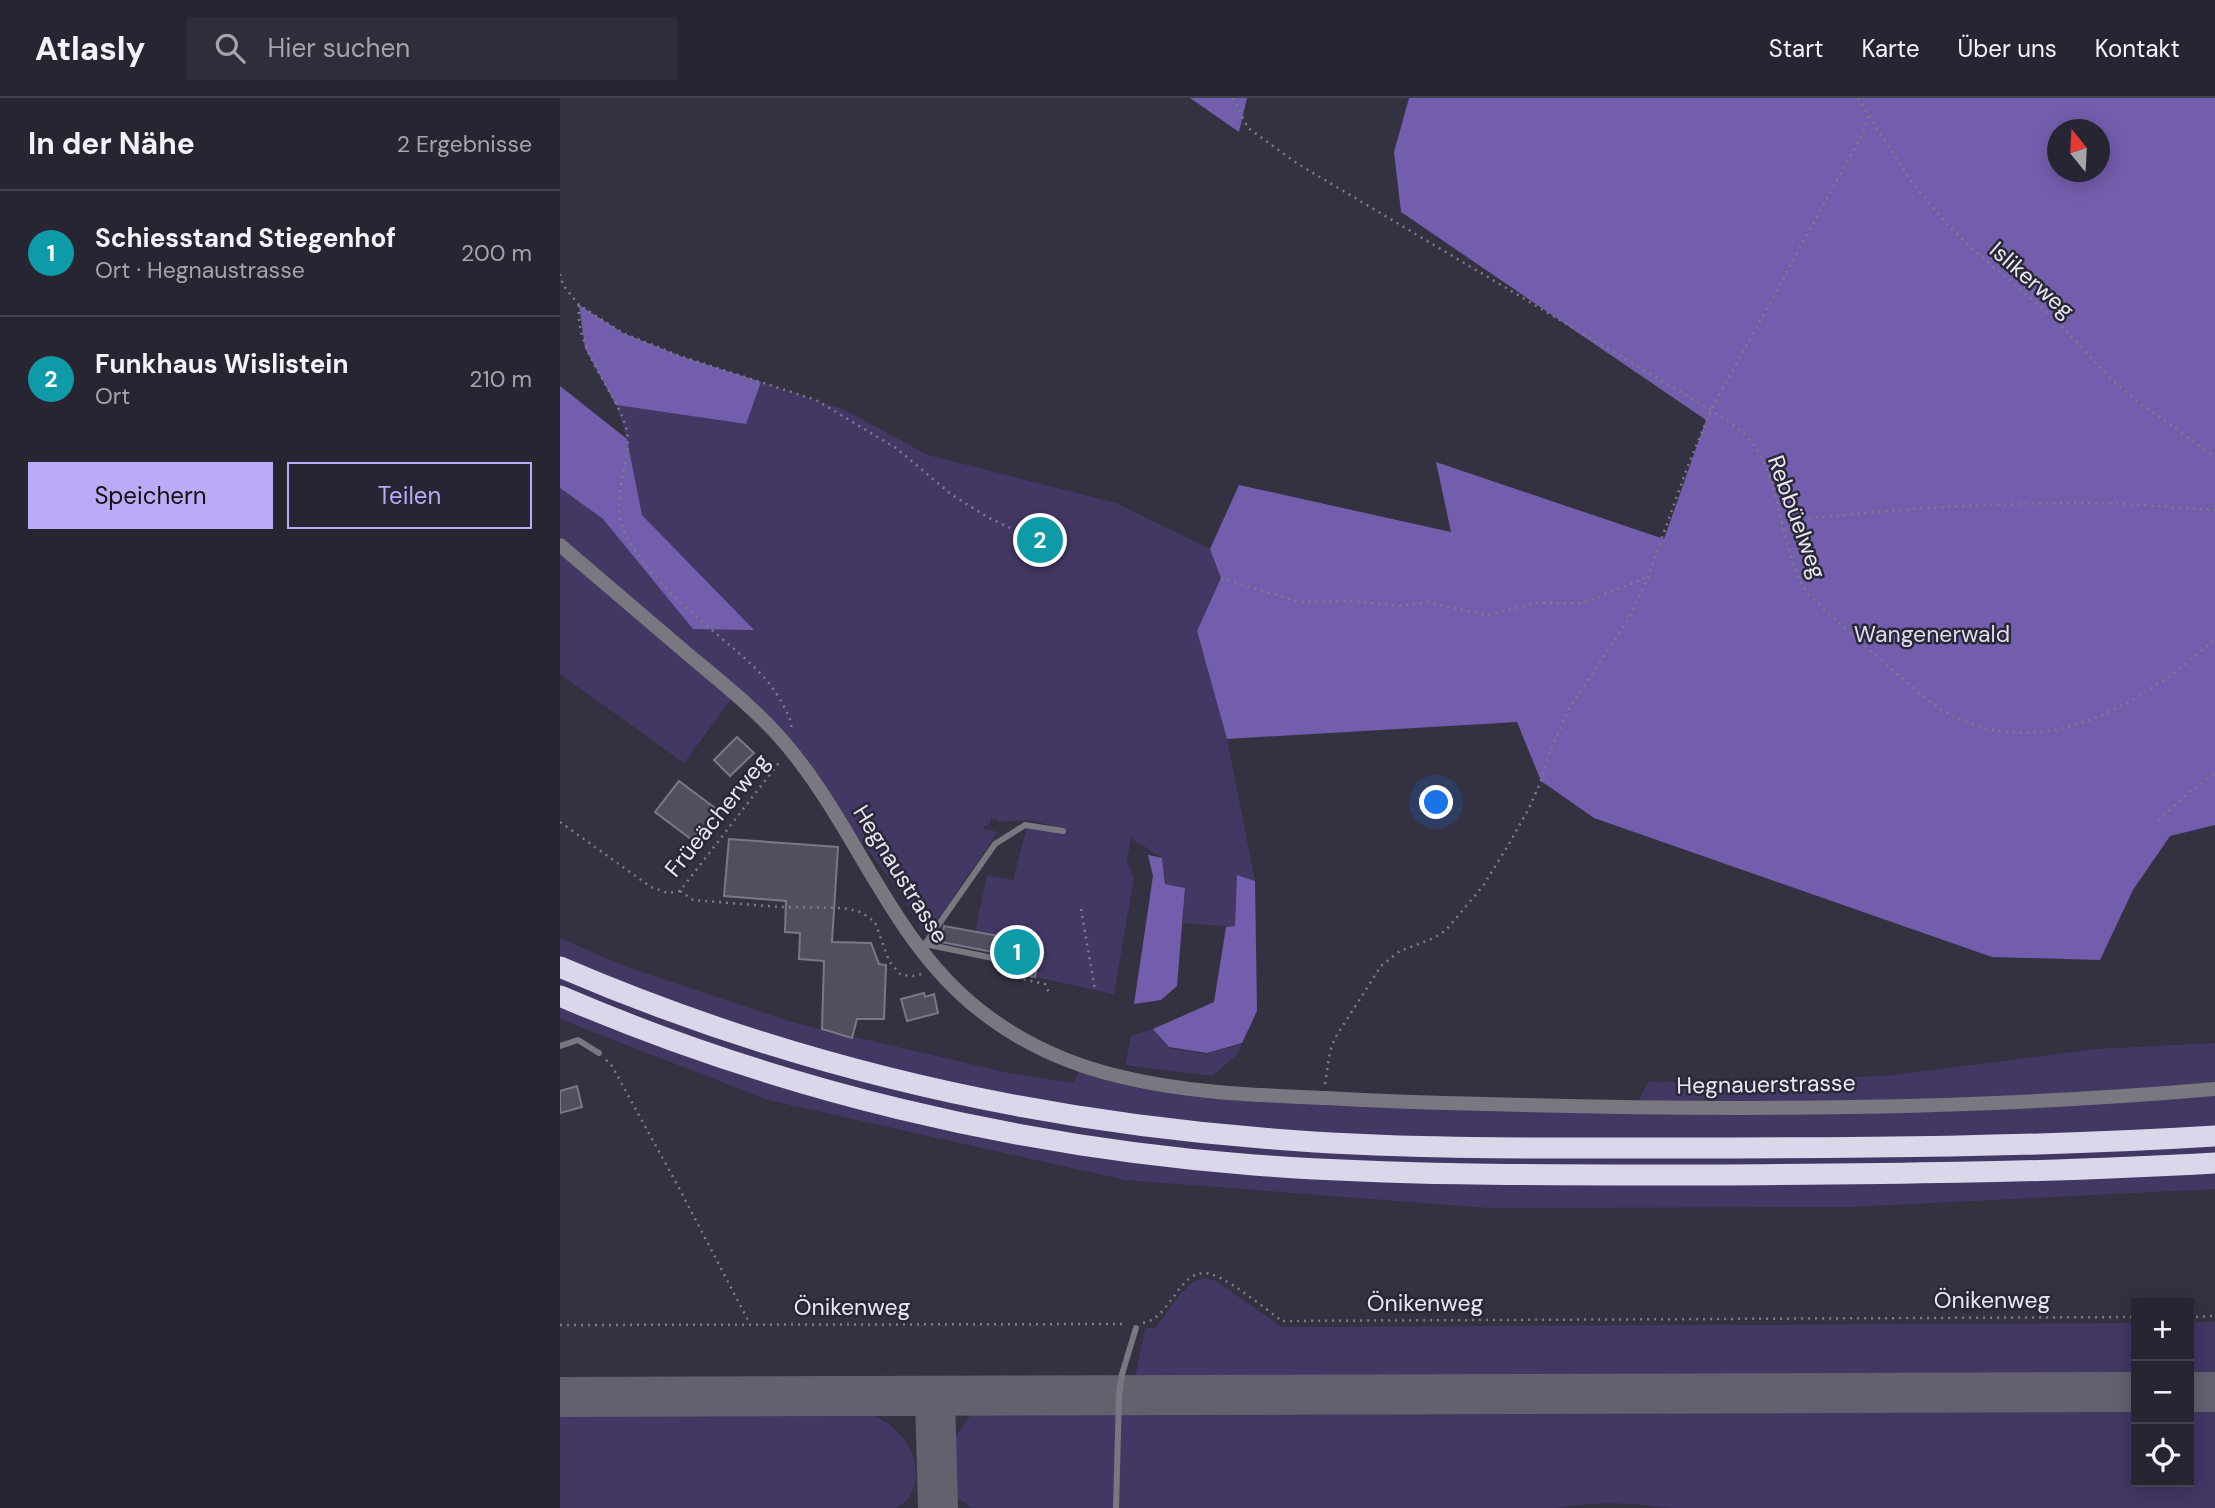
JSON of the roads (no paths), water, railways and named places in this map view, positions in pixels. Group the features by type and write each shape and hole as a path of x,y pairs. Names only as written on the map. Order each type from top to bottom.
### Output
{"highway":[{"path":"560,967 681,1015 830,1062 988,1100 1104,1121 1192,1132 1360,1144 1570,1148 1987,1146 2215,1136"},
{"path":"560,996 643,1030 718,1056 887,1105 990,1129 1202,1160 1378,1172 1578,1175 1990,1172 2215,1163"}],"street":[{"name":"Hegnaustrasse","path":"560,545 735,693 788,746 837,815 889,905 922,946 936,970 959,994 1015,1035 1081,1066 1139,1081 1196,1091 1320,1098"},
{"name":"Hegnauerstrasse","path":"1320,1098 1635,1108 1933,1106 2215,1089"}],"lane":[{"path":"1012,962 922,946 995,844 1025,825 1063,831"},
{"path":"560,1046 578,1040 599,1053"},
{"path":"1116,1508 1119,1395 1134,1325"}],"place":[{"name":"Funkhaus Wislistein","path":"1040,540"},
{"name":"Schiesstand Stiegenhof","path":"1017,952"}],"park label":[{"name":"Wangenerwald","path":"1932,634"}]}
